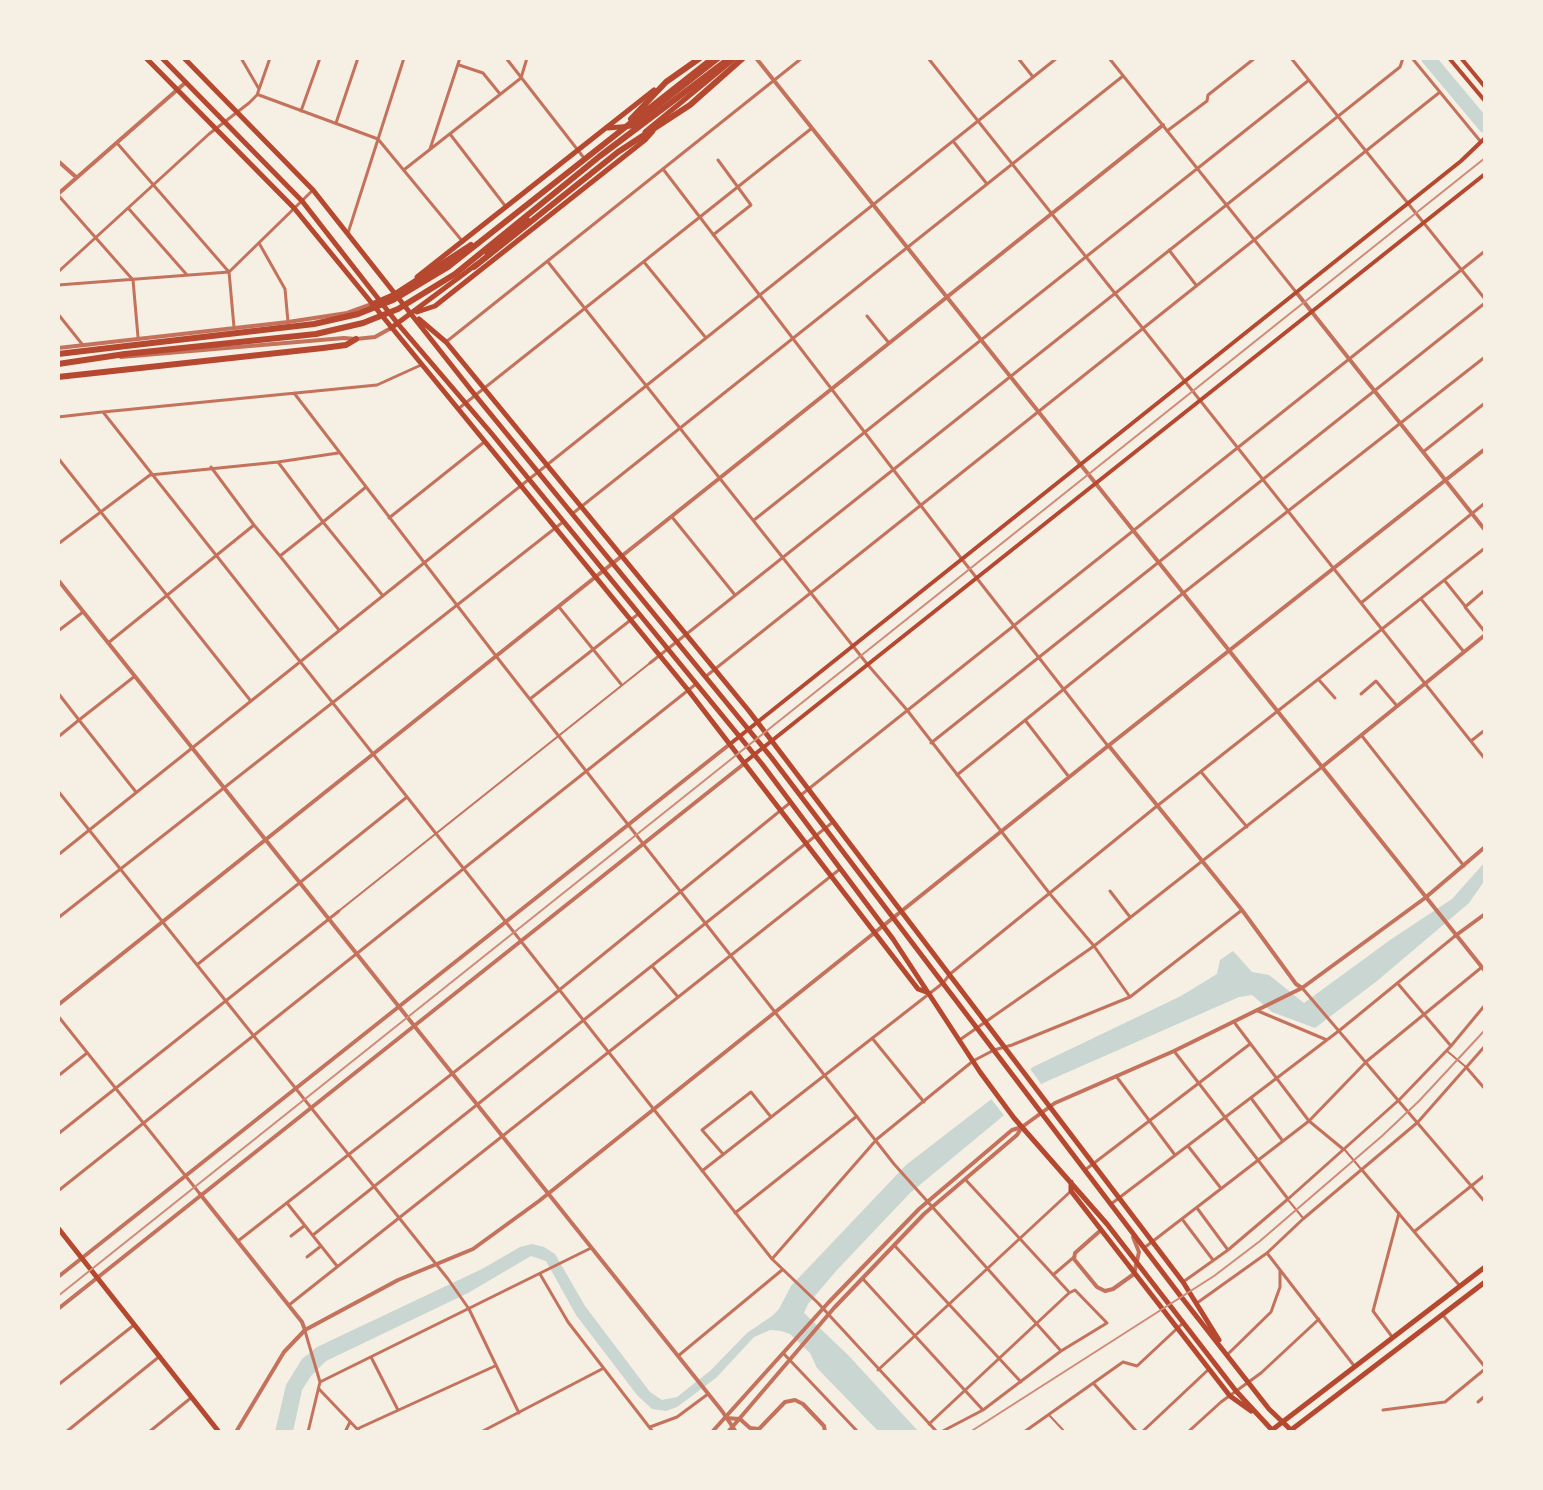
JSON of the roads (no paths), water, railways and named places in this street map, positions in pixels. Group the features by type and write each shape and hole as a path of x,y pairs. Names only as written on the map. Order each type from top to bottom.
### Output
{"highway":[{"path":"395,297 482,238 608,139 666,82 698,58"},
{"path":"58,354 314,324 358,314 448,267 716,58"},
{"path":"58,363 316,334 363,323 398,309 455,274 600,156 732,58"},
{"path":"474,267 618,152 690,105 743,58"},
{"path":"58,377 346,345 356,339"}],"main road":[{"path":"146,58 294,208 688,690 918,989 930,993"},
{"path":"184,58 313,190 395,297 446,342 757,722 1183,1282 1228,1354"},
{"path":"372,304 395,297 577,150 698,58"},
{"path":"607,128 632,126 716,58"},
{"path":"391,328 474,267 495,245 667,114 732,58"},
{"path":"1449,58 1485,101"},
{"path":"1461,58 1485,87"},
{"path":"162,59 302,201 398,324 754,755 884,927 1014,1118 1107,1224 1236,1391 1272,1431 1485,1267"},
{"path":"412,314 435,306 645,140 667,114"},
{"path":"730,744 1484,140"},
{"path":"745,763 1485,174"},
{"path":"412,314 801,795 1144,1248 1291,1431 1485,1283"},
{"path":"986,1023 994,1050"},
{"path":"1071,1182 1071,1191 1230,1396 1258,1416"},
{"path":"1101,1230 1107,1224"},
{"path":"58,1228 219,1432"},
{"path":"1134,1274 1139,1266"}],"street":[{"path":"241,58 258,92 378,139 463,242"},
{"path":"58,272 216,128 239,112 258,92 270,58"},
{"path":"301,111 320,58"},
{"path":"336,123 358,58"},
{"path":"348,233 404,58"},
{"path":"430,149 460,58"},
{"path":"506,58 598,176"},
{"path":"405,169 521,78 527,58"},
{"path":"756,58 1483,969 1367,1061 1309,1121 1144,1248"},
{"path":"446,342 802,58"},
{"path":"928,58 1485,759"},
{"path":"1018,58 1033,77"},
{"path":"58,855 1057,58"},
{"path":"1109,58 1485,530"},
{"path":"58,1005 1051,213 1165,128 1207,101 1208,95 1255,58"},
{"path":"931,743 1485,301 1291,58"},
{"path":"58,1134 1400,67 1403,58"},
{"path":"1412,58 1484,140"},
{"path":"458,64 483,73 500,94"},
{"path":"572,514 1123,76"},
{"path":"754,520 1309,80"},
{"path":"138,337 133,280 58,195 185,83"},
{"path":"705,677 1440,92"},
{"path":"458,409 812,128"},
{"path":"450,134 506,207"},
{"path":"953,141 987,184"},
{"path":"117,143 229,272 234,327"},
{"path":"713,235 751,205 718,160"},
{"path":"58,161 76,177"},
{"path":"663,169 920,506 1108,746 1242,910 1296,984 1310,994 1485,1202"},
{"path":"58,285 229,272 313,190"},
{"path":"129,209 188,276"},
{"path":"259,243 285,289 288,322"},
{"path":"1168,250 1196,285"},
{"path":"801,795 1485,251"},
{"path":"548,262 1094,946 1130,997"},
{"path":"644,262 706,338"},
{"path":"58,348 288,322 347,313 372,304"},
{"path":"58,314 82,344"},
{"path":"867,316 889,343"},
{"path":"58,363 356,339 375,337 391,328"},
{"path":"957,775 1485,357"},
{"path":"58,417 377,385 421,365"},
{"path":"293,393 894,1164 1061,1351"},
{"path":"1423,452 1485,403"},
{"path":"103,412 772,1259 818,1303 929,1424 939,1432 983,1410 1061,1351 1107,1323 1075,1290 1069,1293 929,1424"},
{"path":"389,518 484,442"},
{"path":"236,1432 284,1352 305,1330 398,1280 473,1249 548,1194 1485,449"},
{"path":"58,544 150,475 339,453"},
{"path":"58,458 250,700"},
{"path":"278,462 383,596"},
{"path":"211,467 339,630"},
{"path":"280,556 366,487"},
{"path":"1361,603 1485,503"},
{"path":"672,516 735,595"},
{"path":"58,918 563,522"},
{"path":"108,643 254,525"},
{"path":"702,1171 943,983 950,974 1157,806 1485,548"},
{"path":"58,580 695,1376 732,1430 828,1315 931,1207 1017,1135 1022,1127"},
{"path":"960,1040 1094,946 1362,736 1485,633 1445,581"},
{"path":"1465,607 1485,590"},
{"path":"1421,599 1464,652"},
{"path":"559,607 621,684"},
{"path":"58,631 83,612"},
{"path":"530,699 638,613"},
{"path":"58,737 135,676"},
{"path":"1319,680 1335,698"},
{"path":"1361,694 1376,681 1397,706"},
{"path":"58,1191 696,684"},
{"path":"58,693 136,792"},
{"path":"1025,720 1069,777"},
{"path":"1471,741 1485,730"},
{"path":"1362,736 1464,866"},
{"path":"58,1277 730,744"},
{"path":"58,1309 745,763"},
{"path":"1202,773 1247,827"},
{"path":"58,791 437,1264 469,1309 519,1413"},
{"path":"198,964 407,797"},
{"path":"238,1241 558,991 791,802"},
{"path":"313,1235 833,822"},
{"path":"712,1432 823,1309 927,1202 1012,1130 1022,1127 1050,1107 1302,988 1425,898 1485,847"},
{"path":"289,1305 840,869"},
{"path":"1110,891 1130,917"},
{"path":"772,1259 877,1139 973,1061 1130,997 1242,910"},
{"path":"1111,1204 1340,1030 1485,914"},
{"path":"651,966 678,997"},
{"path":"1398,983 1451,1046"},
{"path":"1183,1282 1228,1250 1400,1099 1485,1005"},
{"path":"1258,1011 1327,1040"},
{"path":"58,1016 289,1305 305,1330 320,1380 308,1432"},
{"path":"1234,1022 1309,1121 1343,1149 1460,1286"},
{"path":"872,1038 924,1102"},
{"path":"1085,1170 1250,1044"},
{"path":"1197,1303 1267,1253 1418,1122 1485,1046"},
{"path":"1446,1050 1485,1089"},
{"path":"1174,1051 1303,1219"},
{"path":"58,1076 87,1053"},
{"path":"1116,1076 1175,1155"},
{"path":"723,1154 702,1130 751,1092 771,1117"},
{"path":"1251,1098 1282,1141"},
{"path":"735,1213 857,1116"},
{"path":"1188,1146 1220,1188"},
{"path":"1415,1231 1485,1175"},
{"path":"965,1179 1069,1293"},
{"path":"878,1370 1071,1191"},
{"path":"287,1203 337,1266"},
{"path":"1196,1207 1228,1250"},
{"path":"1393,1338 1373,1311 1399,1213"},
{"path":"1121,1218 1139,1247 1139,1266"},
{"path":"1182,1219 1213,1260"},
{"path":"291,1236 305,1226"},
{"path":"1053,1275 1101,1230"},
{"path":"307,1257 321,1246"},
{"path":"895,1246 1021,1382"},
{"path":"320,1380 591,1248"},
{"path":"1267,1253 1355,1367"},
{"path":"1074,1257 1102,1290 1113,1289 1134,1274"},
{"path":"678,1356 782,1270"},
{"path":"1228,1354 1271,1312 1280,1287 1280,1270"},
{"path":"540,1274 568,1322 653,1432"},
{"path":"863,1279 983,1410"},
{"path":"1383,1410 1445,1402 1485,1368 1442,1314"},
{"path":"1188,1432 1319,1319"},
{"path":"1025,1432 1123,1362 1137,1366 1184,1323"},
{"path":"58,1385 134,1325"},
{"path":"784,1354 858,1432"},
{"path":"66,1432 160,1356"},
{"path":"371,1357 398,1410"},
{"path":"319,1389 358,1430 497,1365"},
{"path":"481,1432 603,1368"},
{"path":"1094,1384 1139,1432 1209,1369"},
{"path":"649,1427 677,1417 706,1392"},
{"path":"1478,1402 1485,1396"},
{"path":"149,1432 192,1397"},
{"path":"725,1418 740,1419 750,1428 759,1429 785,1402 795,1400 824,1426 825,1432"},
{"path":"1049,1414 1065,1432"},
{"path":"345,1432 350,1422"}],"waterway":[{"path":"1428,58 1485,126"}],"tram line":[{"path":"58,1296 1485,158"}],"railway":[{"path":"970,1432 1214,1276 1260,1241 1382,1136 1485,1030"}]}
